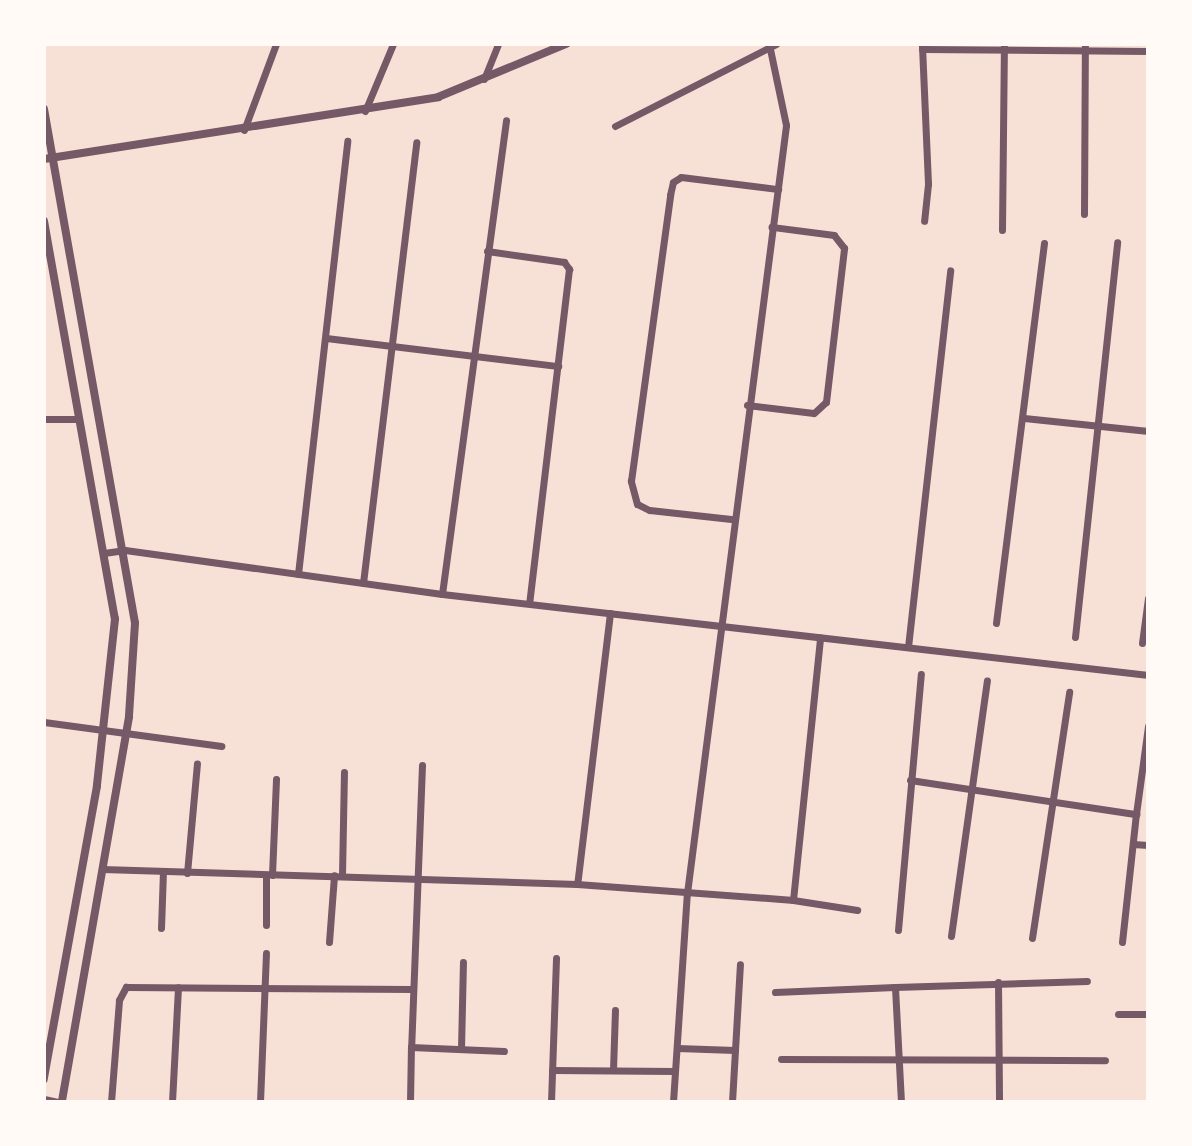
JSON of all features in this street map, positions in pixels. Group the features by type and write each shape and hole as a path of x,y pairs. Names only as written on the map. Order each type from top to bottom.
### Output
{"street":[{"path":"244,130 276,44"},
{"path":"365,111 393,44"},
{"path":"482,83 498,44"},
{"path":"49,159 365,111 482,83 566,44"},
{"path":"615,126 772,45 786,125 731,519 687,893 673,1102"},
{"path":"924,221 928,184 922,46 1085,46 1148,51"},
{"path":"1002,230 1004,46"},
{"path":"1084,214 1085,46"},
{"path":"44,109 49,159 125,550 135,623 126,732 60,1102 44,1099"},
{"path":"442,594 506,120"},
{"path":"298,574 347,141"},
{"path":"363,583 416,142"},
{"path":"731,519 649,510 637,504 631,481 670,195 673,182 681,177 778,189"},
{"path":"44,221 115,619 104,728 44,1079"},
{"path":"747,405 814,413 826,402 844,248 834,235 772,227"},
{"path":"1075,637 1117,242"},
{"path":"996,623 1044,243"},
{"path":"487,251 555,260 569,269 529,603"},
{"path":"908,647 950,270"},
{"path":"326,338 558,366"},
{"path":"1024,418 1148,431"},
{"path":"44,419 79,419"},
{"path":"104,553 125,550 442,594 1148,675"},
{"path":"1142,643 1148,598"},
{"path":"577,884 610,613"},
{"path":"793,900 820,637"},
{"path":"898,930 921,674"},
{"path":"951,936 987,681"},
{"path":"1032,938 1069,692"},
{"path":"44,722 104,728 182,745 221,746"},
{"path":"1122,942 1136,814 1143,792 1148,726"},
{"path":"187,873 197,763"},
{"path":"410,1102 415,879 422,765"},
{"path":"329,942 338,875 344,772"},
{"path":"266,925 276,779"},
{"path":"910,780 1053,804 1136,814"},
{"path":"1133,844 1148,845"},
{"path":"102,869 577,884 793,900 857,910"},
{"path":"161,928 163,872"},
{"path":"260,1102 266,953"},
{"path":"551,1102 556,958"},
{"path":"461,1049 463,962"},
{"path":"732,1102 740,964"},
{"path":"775,992 1087,981"},
{"path":"998,982 996,1061 999,1102"},
{"path":"111,1102 121,993 132,986 413,989"},
{"path":"172,1102 178,987"},
{"path":"895,987 901,1102"},
{"path":"613,1070 615,1010"},
{"path":"1118,1014 1148,1014"},
{"path":"411,1047 504,1051"},
{"path":"677,1048 735,1050"},
{"path":"781,1059 1105,1060"},
{"path":"552,1070 674,1071"}]}
